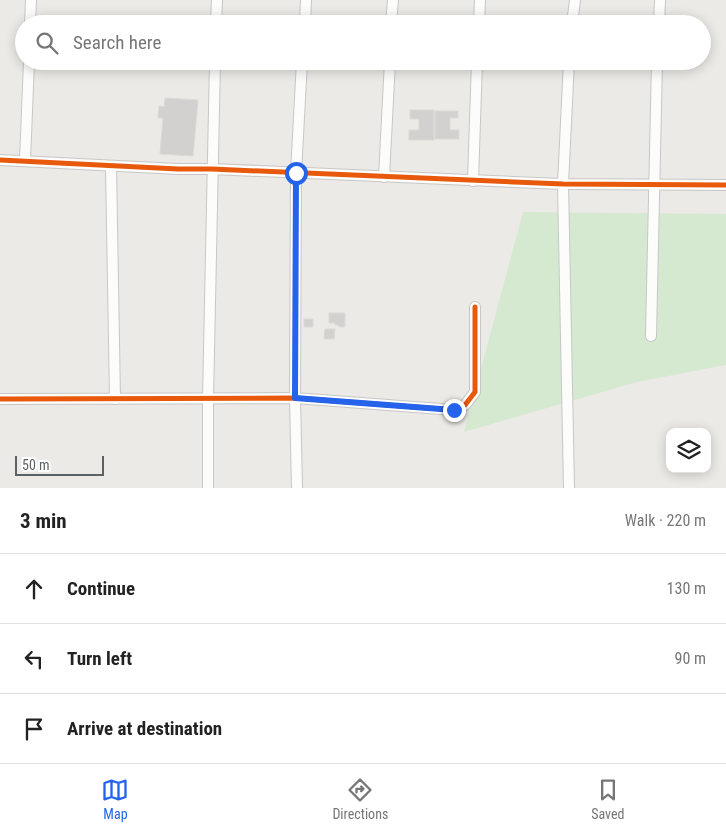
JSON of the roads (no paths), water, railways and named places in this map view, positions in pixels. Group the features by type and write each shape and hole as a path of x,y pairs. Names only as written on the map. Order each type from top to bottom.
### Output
{"street":[{"path":"30,15 31,0"},
{"path":"216,15 217,0"},
{"path":"305,15 306,0"},
{"path":"391,15 392,0"},
{"path":"479,15 480,0"},
{"path":"573,15 575,0"},
{"path":"659,15 660,0"},
{"path":"25,161 29,70"},
{"path":"208,488 215,70"},
{"path":"297,488 295,398 296,173 302,70"},
{"path":"384,177 390,70"},
{"path":"473,180 477,70"},
{"path":"569,70 563,184 569,488"},
{"path":"650,336 657,70"},
{"path":"0,160 563,184 726,185"},
{"path":"111,166 115,399"},
{"path":"0,399 295,398 454,410 465,405 475,392 475,307"}]}
